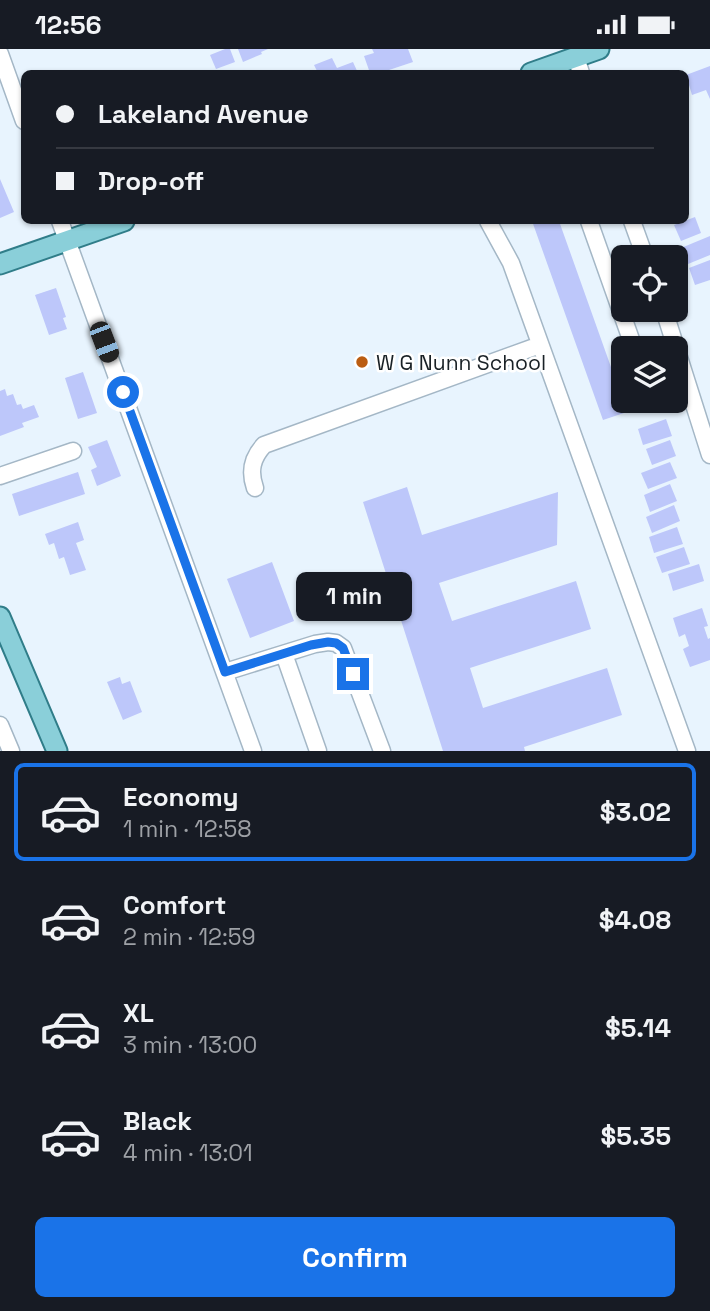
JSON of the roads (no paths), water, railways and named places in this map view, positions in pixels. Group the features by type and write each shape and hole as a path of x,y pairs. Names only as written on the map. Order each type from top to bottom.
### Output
{"main road":[{"path":"551,70 578,65 599,49"},
{"path":"0,264 115,224"},
{"path":"0,617 57,751"}],"street":[{"path":"0,54 21,113"},
{"path":"61,224 253,751"},
{"path":"490,224 508,255 687,751"},
{"path":"590,224 630,336"},
{"path":"633,224 641,245"},
{"path":"668,322 710,455"},
{"path":"255,488 252,468 254,454 264,445 540,345"},
{"path":"0,476 73,451"},
{"path":"225,672 328,642 336,643 343,648 382,751"},
{"path":"284,654 318,751"},
{"path":"0,725 11,751"}],"place":[{"name":"W G Nunn School","path":"362,362"}]}
